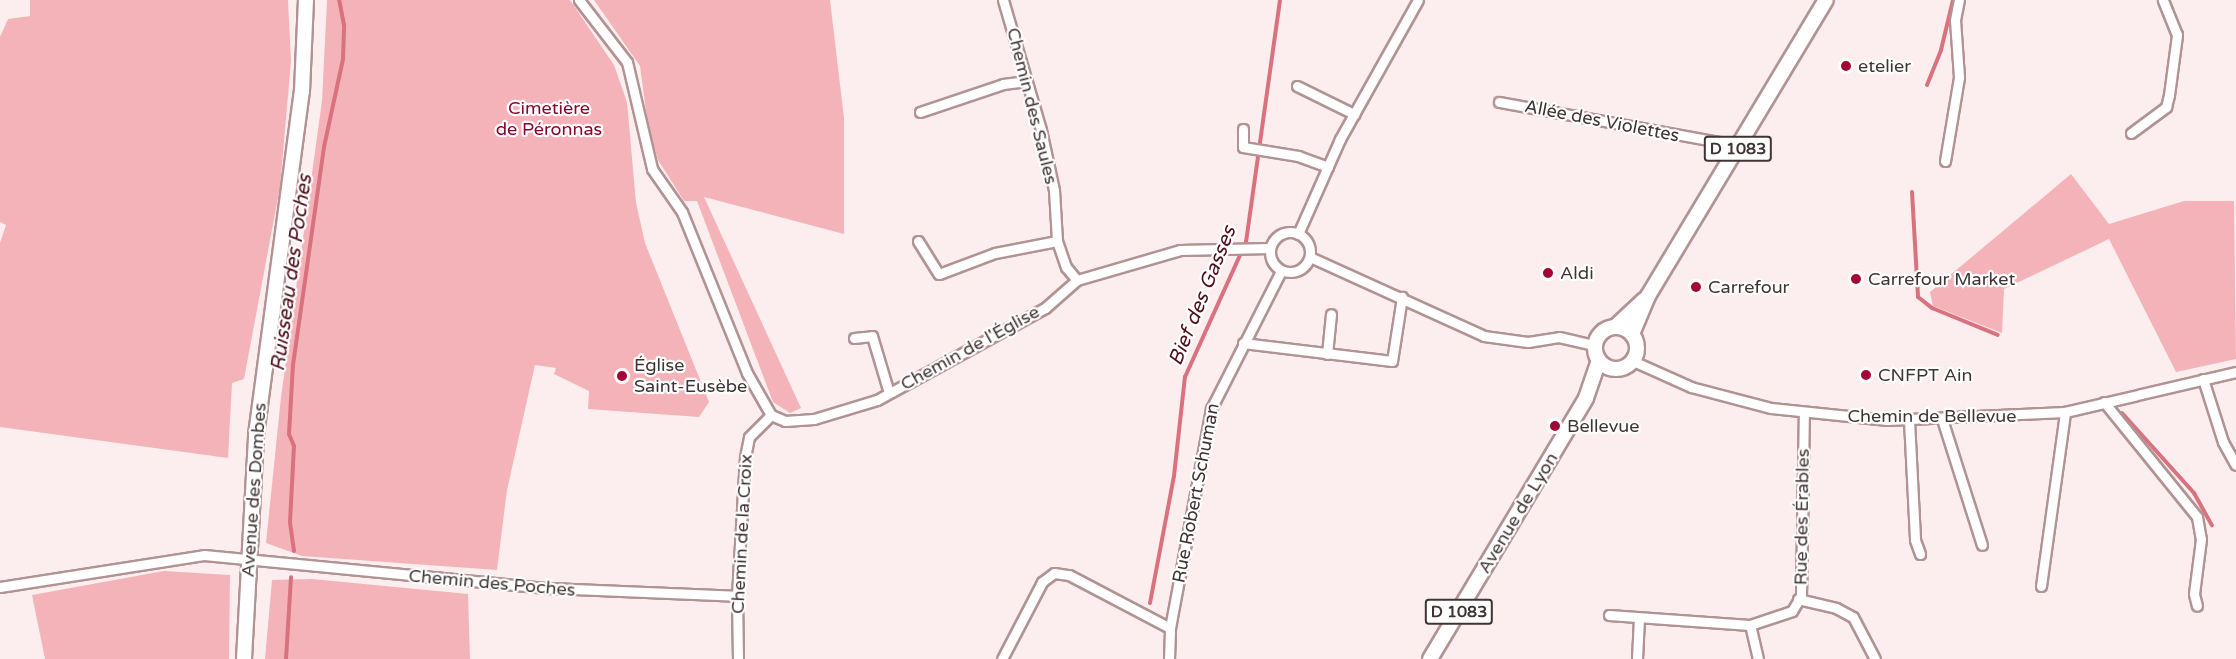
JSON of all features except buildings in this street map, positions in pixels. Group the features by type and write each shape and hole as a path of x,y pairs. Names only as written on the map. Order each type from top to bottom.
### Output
{"main road":[{"name":"Avenue des Dombes","path":"244,659 256,435 302,91 306,0"},
{"name":"D 1083","path":"1632,334 1648,296 1826,0"},
{"name":"D 1083","path":"1616,326 1648,296"},
{"path":"1616,326 1632,334 1637,350 1633,360 1622,368 1604,364 1595,345 1602,332 1616,326"},
{"name":"Avenue de Lyon","path":"1430,659 1604,364"}],"street":[{"path":"579,0 627,62 636,86 644,149 652,169 682,212 747,373 771,416"},
{"name":"Chemin des Saules","path":"1003,0 1027,81 1054,190 1057,241 1066,267 1077,280"},
{"path":"1298,234 1354,114 1418,0"},
{"path":"1945,161 1959,77 1955,20 1959,0"},
{"path":"2131,133 2166,107 2169,95 2177,35 2163,0"},
{"path":"920,112 1003,84 1027,81"},
{"path":"1297,86 1354,114"},
{"name":"Allée des Violettes","path":"1499,102 1740,146"},
{"path":"1243,129 1243,147 1298,156 1328,167"},
{"path":"1281,234 1298,234 1308,243 1310,257 1299,271 1281,271 1271,262 1270,248 1281,234"},
{"path":"918,241 939,274 995,253 1057,241"},
{"name":"Chemin de l'Église","path":"771,416 785,422 814,419 849,411 962,357 1045,308 1077,280 1180,250 1270,248"},
{"path":"1310,257 1484,336 1528,342 1559,336 1595,345"},
{"name":"Rue Robert Schuman","path":"1169,659 1170,628 1211,409 1281,271"},
{"path":"1243,343 1392,361 1402,297"},
{"path":"1327,354 1331,314"},
{"path":"854,338 872,336 889,393"},
{"name":"Chemin de Bellevue","path":"1633,360 1691,387 1804,414 1909,420 2065,412 2236,372"},
{"path":"2202,379 2232,449 2236,465"},
{"path":"2104,402 2198,517 2202,539 2194,594 2197,606"},
{"path":"2041,586 2065,412"},
{"name":"Rue des Érables","path":"1750,625 1792,611 1798,599 1804,414"},
{"name":"Chemin de la Croix","path":"738,659 737,596 745,457 749,437 771,416"},
{"path":"1942,419 1982,545"},
{"path":"1909,420 1915,540 1920,554"},
{"name":"Chemin des Poches","path":"0,587 204,555 248,557 291,566 548,588 737,596"},
{"path":"1002,659 1042,582 1054,573 1069,575 1170,628"},
{"path":"1798,599 1836,608 1853,617 1875,659"},
{"path":"1609,615 1750,625 1758,659"},
{"path":"1637,659 1639,618"}],"green space":[{"path":"30,0 288,0 291,61 280,187 244,379 232,383 228,458 0,427 0,243 6,225 0,222 0,37 8,19 30,16"},
{"name":"Cimetière de Péronnas","path":"327,0 570,0 614,65 627,102 636,203 645,243 709,402 699,417 588,409 589,391 554,374 556,368 535,365 507,490 497,570 302,556 266,543 281,397 322,101"},
{"path":"594,0 830,0 844,118 844,234 704,197 801,408 790,413 773,402 697,201 684,201 658,160 648,126 640,66"},
{"path":"2071,174 2109,224 2184,201 2234,201 2236,359 2176,372 2109,239 2004,289 2002,333 1933,306 1930,292"},
{"path":"164,571 230,575 229,659 45,659 32,595"},
{"path":"312,579 468,594 470,659 265,659 272,580"}],"waterway":[{"name":"Ruisseau des Poches","path":"294,551 290,522 294,446 289,434 293,365 324,147 343,59 344,25 339,0"},
{"name":"Bief des Gasses","path":"1150,603 1174,476 1185,377 1246,242 1280,0"},
{"path":"1927,85 1941,50 1953,0"},
{"path":"1912,192 1918,297 1932,308 1998,335"},
{"path":"2122,413 2194,493 2212,525"},
{"name":"Ruisseau des Poches","path":"286,659 291,577"}],"place":[{"name":"etelier","path":"1846,66"},
{"name":"Aldi","path":"1548,273"},
{"name":"Carrefour Market","path":"1856,279"},
{"name":"Carrefour","path":"1696,287"},
{"name":"CNFPT Ain","path":"1866,375"},
{"name":"Église Saint-Eusèbe","path":"622,376"},
{"name":"Bellevue","path":"1555,426"}]}
